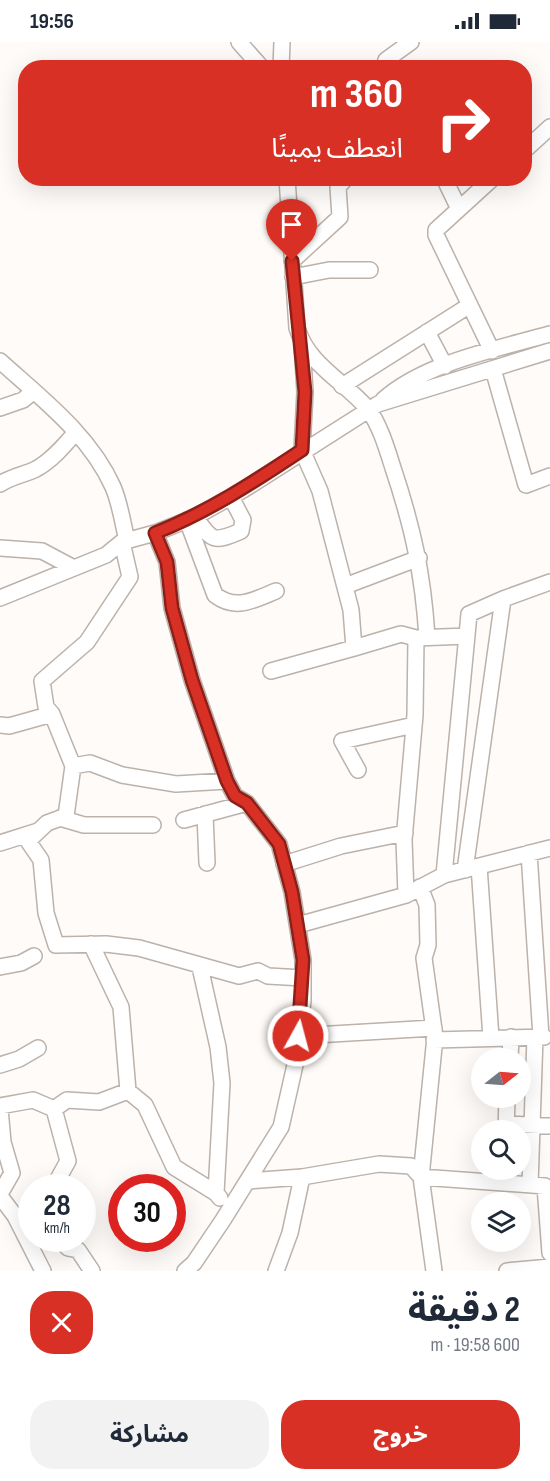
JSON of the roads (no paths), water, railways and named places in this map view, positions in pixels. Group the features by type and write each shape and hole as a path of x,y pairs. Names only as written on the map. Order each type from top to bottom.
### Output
{"street":[{"path":"238,42 255,60"},
{"path":"281,60 282,42"},
{"path":"386,60 411,42"},
{"path":"532,144 550,127"},
{"path":"287,186 297,328 302,343 305,392 302,450 320,491 345,586 351,610 354,648"},
{"path":"292,261 340,217 339,186"},
{"path":"448,186 459,209"},
{"path":"484,186 436,230 436,235 492,351"},
{"path":"293,277 329,270 370,270"},
{"path":"342,386 470,305"},
{"path":"427,332 461,378"},
{"path":"0,598 106,555 124,541 155,533 191,518 231,497 373,407 395,389 451,364 550,334"},
{"path":"302,343 342,386 373,407 390,456 419,558 422,637 405,833 413,891 427,905 428,945 424,958 434,1034 421,1177 434,1271"},
{"path":"373,407 550,351"},
{"path":"0,361 34,391 90,448 114,488 130,577 87,642 42,681 46,707 52,714 73,766 66,816 47,823 28,841 41,860 46,913 56,945 139,948 200,967 239,976 258,971 268,976 303,978"},
{"path":"493,369 526,485 550,476"},
{"path":"0,408 23,400 34,391"},
{"path":"0,484 13,476 36,469 62,448 75,433"},
{"path":"191,518 214,539 220,540 241,531 243,520 231,497"},
{"path":"191,518 215,595 225,602 241,604 276,591"},
{"path":"155,533 167,562 172,608 192,680 227,781 235,796 247,803 279,844 298,925 303,960 295,1065 281,1127 230,1210 194,1263 185,1271"},
{"path":"0,548 42,552 74,568"},
{"path":"345,586 419,558"},
{"path":"444,875 469,614 550,582"},
{"path":"491,1038 472,868 503,599"},
{"path":"271,671 401,634 422,637 467,636"},
{"path":"0,725 9,726 52,714"},
{"path":"358,770 342,741 414,725"},
{"path":"73,766 90,763 122,775 176,784 227,781"},
{"path":"184,820 247,803"},
{"path":"206,814 207,863"},
{"path":"60,818 84,825 153,825"},
{"path":"0,843 38,831"},
{"path":"284,864 341,846 405,833"},
{"path":"298,925 413,891 444,875 550,848"},
{"path":"529,853 542,1037 532,1125 530,1185"},
{"path":"91,945 121,1007 128,1091 145,1105 174,1167 216,1193 230,1210"},
{"path":"0,967 21,963 34,957"},
{"path":"200,967 218,1047 222,1083 216,1193"},
{"path":"298,1036 434,1034 491,1038 542,1037"},
{"path":"510,1048 511,1037"},
{"path":"0,1065 19,1059 38,1048"},
{"path":"54,1109 67,1100 99,1102 128,1091"},
{"path":"18,1221 0,1195 12,1173 3,1142 0,1108 33,1100 54,1109"},
{"path":"54,1109 68,1161 60,1174"},
{"path":"532,1125 550,1126"},
{"path":"249,1181 302,1177 379,1164 411,1166 421,1177 471,1176"},
{"path":"276,1271 290,1233 302,1177"},
{"path":"515,1180 530,1185 545,1186 550,1253"},
{"path":"34,1252 43,1271"},
{"path":"79,1252 92,1271"},
{"path":"507,1271 550,1267"}]}
